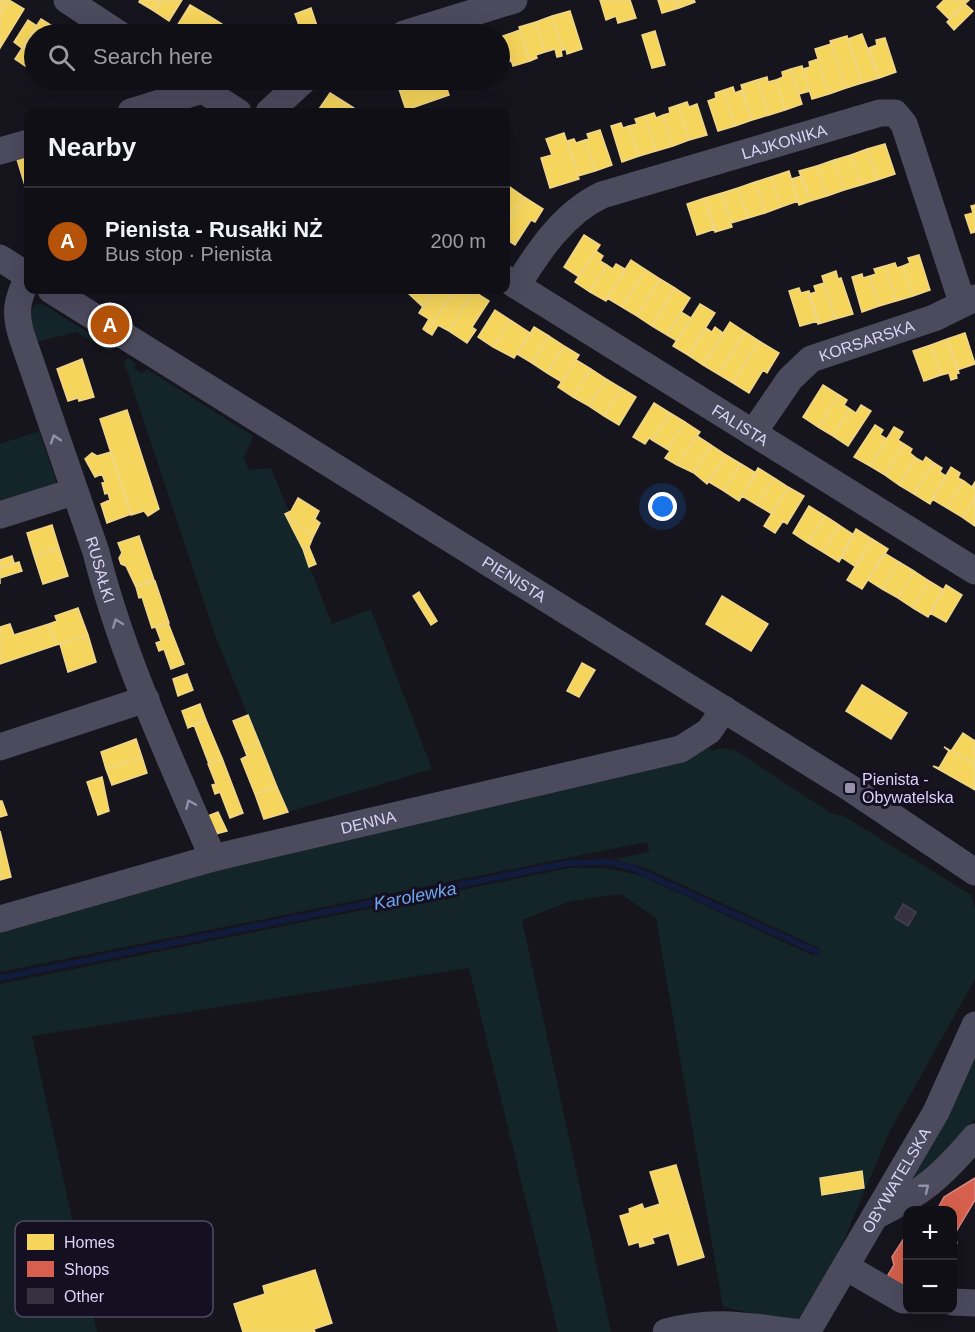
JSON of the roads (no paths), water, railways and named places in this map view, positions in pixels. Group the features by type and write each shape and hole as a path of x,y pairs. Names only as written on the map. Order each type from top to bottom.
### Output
{"street":[{"path":"67,0 104,24"},
{"path":"436,24 514,0"},
{"path":"140,108 182,90"},
{"path":"202,90 231,108"},
{"path":"273,108 293,90"},
{"name":"LAJKONIKA","path":"511,282 586,202 652,179 880,112 895,113 904,124 968,300"},
{"path":"0,151 24,144"},
{"path":"0,258 24,273"},
{"name":"FALISTA","path":"511,282 975,571"},
{"name":"RUSAŁKI","path":"24,285 16,304 16,319 73,492 96,552 102,582 146,699 213,858"},
{"name":"PIENISTA","path":"57,294 850,788 975,872"},
{"name":"KORSARSKA","path":"753,433 790,379 811,359 934,318 968,300"},
{"path":"0,515 73,492"},
{"path":"0,747 146,699"},
{"name":"DENNA","path":"0,919 213,858 681,749 709,731 724,709"},
{"name":"OBYWATELSKA","path":"807,1332 936,1112 975,1025"},
{"path":"874,1216 911,1199 928,1186 975,1137"},
{"path":"846,1267 903,1297"},
{"path":"957,1302 975,1303"},
{"path":"666,1332 699,1323 728,1323 794,1332"}],"waterway":[{"name":"Karolewka","path":"0,978 568,863 609,862 630,867 817,952"}],"place":[{"name":"Pienista - Rusałki NŻ","path":"110,325"},
{"name":"Pienista - Obywatelska","path":"850,788"}]}
